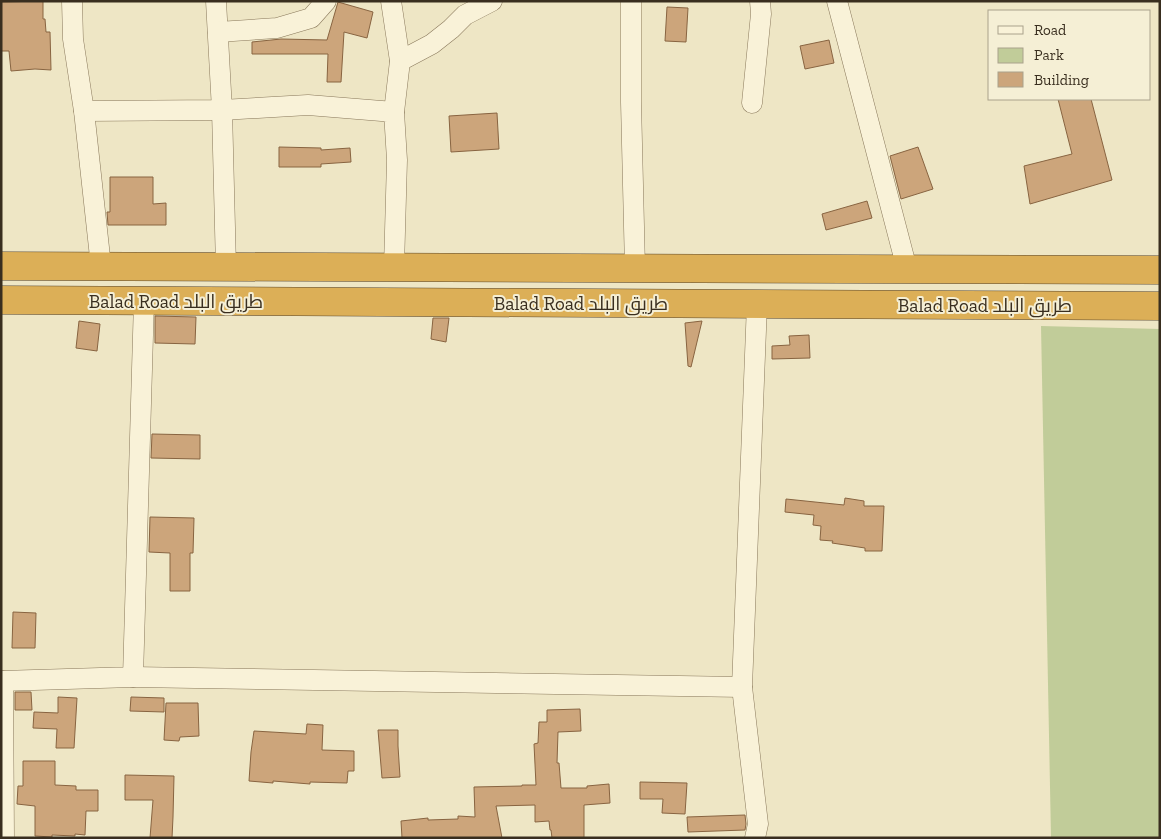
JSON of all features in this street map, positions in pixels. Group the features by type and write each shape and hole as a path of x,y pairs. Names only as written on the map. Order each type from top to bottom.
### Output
{"highway":[{"name":"Balad Road طريق البلد","path":"1,266 1160,270"},
{"name":"Balad Road طريق البلد","path":"1,300 1160,306"}],"street":[{"path":"72,1 73,38 84,111 101,266"},
{"path":"216,1 222,110 226,267"},
{"path":"218,32 277,28 311,18 326,1"},
{"path":"391,1 400,60 394,112 397,160 394,267"},
{"path":"400,60 432,44 465,15 492,1"},
{"path":"631,1 631,102 635,268"},
{"path":"752,103 760,1"},
{"path":"837,1 907,269"},
{"path":"84,111 222,110 308,106 394,112"},
{"path":"133,677 144,301"},
{"path":"755,838 758,824 742,687 757,304"},
{"path":"4,838 2,680 133,677 742,687"}],"green space":[{"path":"1041,326 1160,329 1160,838 1051,838"}],"building":[{"path":"43,1 43,19 45,19 46,32 50,32 51,70 11,71 9,51 1,51 1,2"},
{"path":"338,2 373,12 367,38 344,32 341,82 327,82 328,54 252,54 252,42 281,39 327,40"},
{"path":"667,7 688,8 686,42 665,41"},
{"path":"829,40 834,63 805,69 800,46"},
{"path":"1058,100 1091,100 1112,180 1030,204 1024,166 1072,154"},
{"path":"497,113 499,149 451,152 449,116"},
{"path":"279,147 321,148 321,150 350,148 351,162 321,164 321,167 279,167"},
{"path":"918,147 933,189 901,199 890,156"},
{"path":"110,177 153,177 153,204 166,203 166,225 108,225 107,212 110,212"},
{"path":"867,201 872,218 826,230 822,214"},
{"path":"155,316 196,317 195,344 155,343"},
{"path":"433,318 449,318 446,342 431,339"},
{"path":"79,321 100,324 97,351 76,348"},
{"path":"702,321 691,367 688,366 685,323"},
{"path":"809,335 810,358 772,359 772,346 790,345 789,336"},
{"path":"152,434 200,435 200,459 151,458"},
{"path":"845,498 864,501 864,506 884,506 882,551 865,551 865,548 820,540 821,526 813,525 814,515 785,512 786,499 844,505"},
{"path":"150,517 194,518 193,553 190,553 190,591 170,591 170,553 149,552"},
{"path":"13,612 36,613 35,648 12,648"},
{"path":"15,692 31,692 32,710 15,710"},
{"path":"58,697 77,698 74,748 56,748 57,729 33,728 34,712 58,713"},
{"path":"131,697 164,698 164,712 130,711"},
{"path":"166,703 198,703 199,736 180,737 179,741 164,740"},
{"path":"580,709 581,731 558,732 557,763 559,763 561,788 587,788 587,786 609,784 610,803 584,805 584,838 552,838 549,821 535,822 535,805 496,806 502,838 402,838 401,821 428,818 428,820 458,819 458,816 475,817 474,787 536,785 534,744 538,743 539,722 547,722 547,710"},
{"path":"307,724 323,725 322,750 354,751 354,771 348,771 347,783 310,782 310,784 249,781 254,731 306,734"},
{"path":"378,730 398,730 400,777 382,778"},
{"path":"23,761 55,761 55,785 76,786 76,790 98,790 98,811 86,811 85,835 35,836 35,806 17,804 18,786 23,786"},
{"path":"125,775 174,776 172,838 150,838 153,800 125,800"},
{"path":"640,782 687,783 685,814 662,813 663,799 640,799"},
{"path":"745,815 745,830 688,832 687,817"}]}
